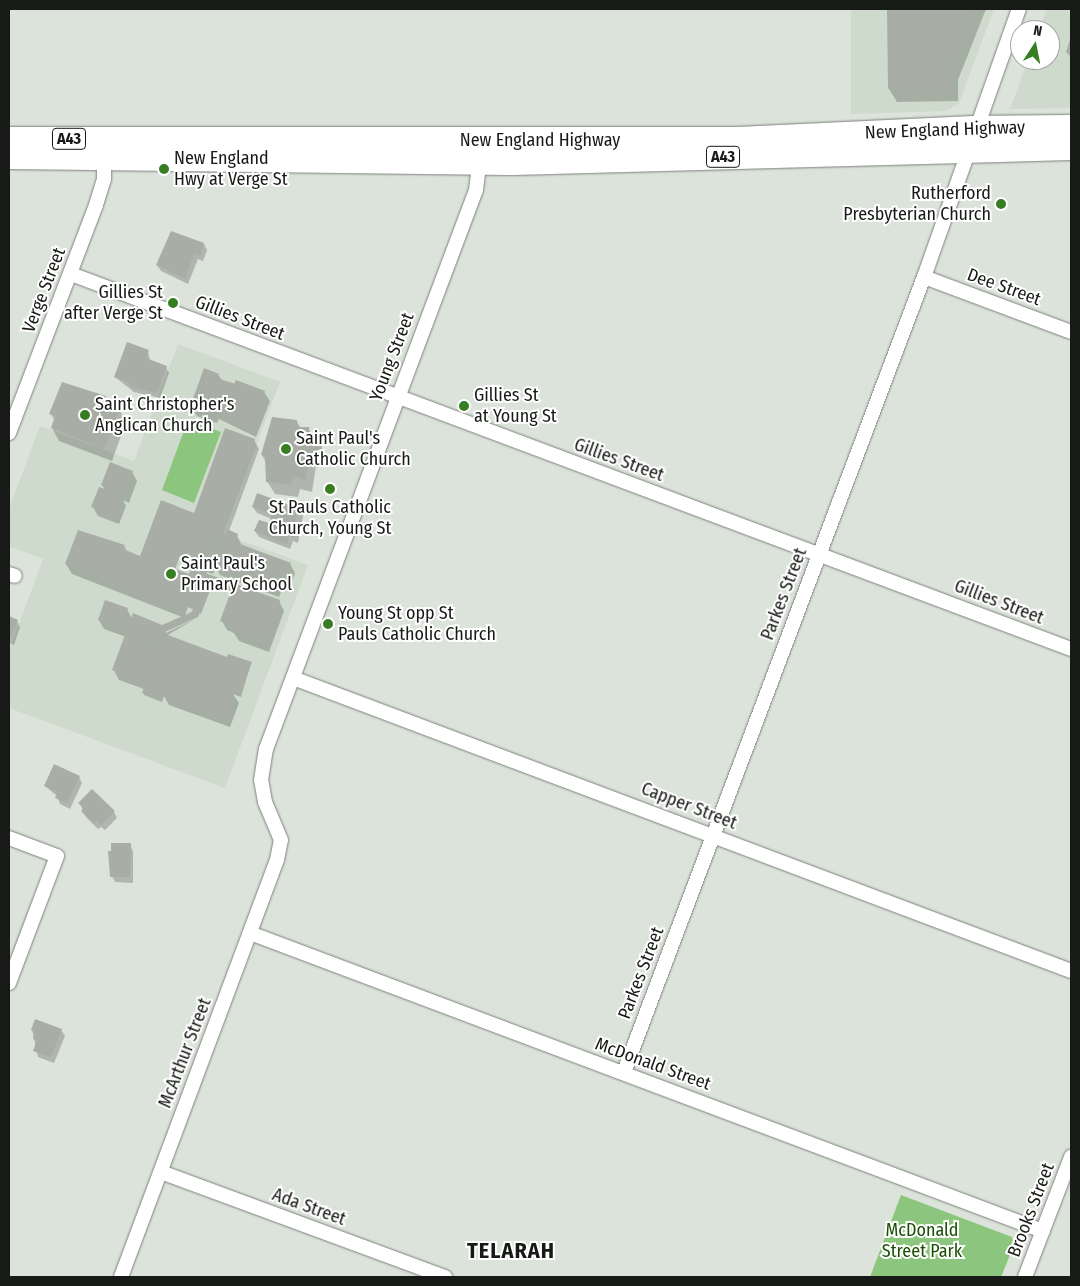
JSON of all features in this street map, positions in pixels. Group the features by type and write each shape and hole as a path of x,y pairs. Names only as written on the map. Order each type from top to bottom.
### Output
{"highway":[{"name":"New England Highway","path":"9,140 480,152 974,128 1071,127"},
{"name":"New England Highway","path":"9,157 104,159 480,152 967,151 1071,148"}],"street":[{"name":"Parkes Street","path":"624,1072 924,277 974,128 1019,9"},
{"name":"Young Street","path":"280,840 265,802 261,780 266,749 476,190 480,152"},
{"name":"Verge Street","path":"9,433 71,274 104,179 104,159"},
{"name":"Gillies Street","path":"71,274 1071,649"},
{"name":"Dee Street","path":"924,277 1071,332"},
{"name":"Capper Street","path":"293,678 714,835 1071,972"},
{"path":"9,838 57,856 9,983"},
{"name":"McArthur Street","path":"121,1277 277,860 280,840"},
{"name":"McDonald Street","path":"250,933 551,1048 624,1072 1043,1231"},
{"name":"Brooks Street","path":"1025,1277 1071,1156"},
{"name":"Ada Street","path":"161,1172 445,1277"}],"shaded area":[{"path":"851,9 994,9 959,103 947,111 851,114"},
{"path":"1047,9 1071,9 1071,108 1010,109 1024,70 1060,70 1060,20 1043,20"},
{"name":"Saint Paul's Primary School","path":"178,344 280,382 223,534 308,565 225,788 9,708 9,651 43,559 9,546 9,509 40,426 134,461"}],"green space":[{"path":"188,420 221,432 194,503 162,490"},
{"name":"McDonald Street Park","path":"901,1195 1012,1237 1014,1245 1001,1277 870,1277"}],"building":[{"path":"887,9 974,9 951,66 952,88 888,89"},
{"path":"1071,37 1071,57 1066,52"},
{"path":"171,231 204,243 200,256 194,254 185,279 156,265"},
{"path":"127,342 149,350 146,358 167,366 157,393 129,386 130,383 114,377"},
{"path":"204,368 219,374 217,378 234,384 236,380 265,391 251,428 213,410 212,415 190,407"},
{"name":"Saint Christopher's Anglican Church","path":"62,382 106,396 104,402 120,408 104,449 51,428 55,416 49,414"},
{"name":"Saint Paul's Catholic Church","path":"272,417 297,420 298,427 309,427 311,443 322,444 320,465 309,464 305,480 293,476 291,485 266,482 265,456 261,455"},
{"path":"225,428 255,439 205,573 280,600 277,612 263,643 232,632 234,626 220,621 231,591 211,583 198,617 158,635 152,651 158,653 165,634 227,657 228,654 252,662 240,695 234,693 225,719 162,696 161,700 142,693 152,666 147,665 142,681 112,670 133,613 162,625 192,612 204,580 194,603 183,599 179,609 65,564 78,530 125,545 123,549 140,556 161,500 194,513","holes":["178,554 194,560 189,574 173,568"]},
{"path":"110,462 133,471 124,494 101,485"},
{"path":"99,487 122,495 114,516 91,507"},
{"path":"257,493 300,509 294,524 299,526 294,538 289,536 287,544 254,531 259,520 269,523 272,515 252,507"},
{"path":"227,529 238,534 235,542 291,563 285,578 279,575 274,588 214,566"},
{"path":"105,600 128,608 120,628 98,620"},
{"path":"9,616 18,620 10,639 9,639"},
{"path":"54,764 80,776 67,803 55,798 57,792 44,786"},
{"path":"92,789 115,811 101,825 97,821 94,824 81,811 84,808 78,803"},
{"path":"111,843 131,843 130,877 110,877 108,851 111,851"},
{"path":"35,1019 62,1029 51,1057 33,1051 37,1040 33,1039 35,1032 31,1030"}],"place":[{"name":"New England Hwy at Verge St","path":"164,169"},
{"name":"Rutherford Presbyterian Church","path":"1001,204"},
{"name":"Gillies St after Verge St","path":"173,303"},
{"name":"Gillies St at Young St","path":"464,406"},
{"name":"Saint Christopher's Anglican Church","path":"85,415"},
{"name":"Saint Paul's Catholic Church","path":"286,449"},
{"name":"St Pauls Catholic Church, Young St","path":"330,489"},
{"name":"Saint Paul's Primary School","path":"171,574"},
{"name":"Young St opp St Pauls Catholic Church","path":"328,624"}],"district":[{"name":"TELARAH","path":"511,1251"}]}
